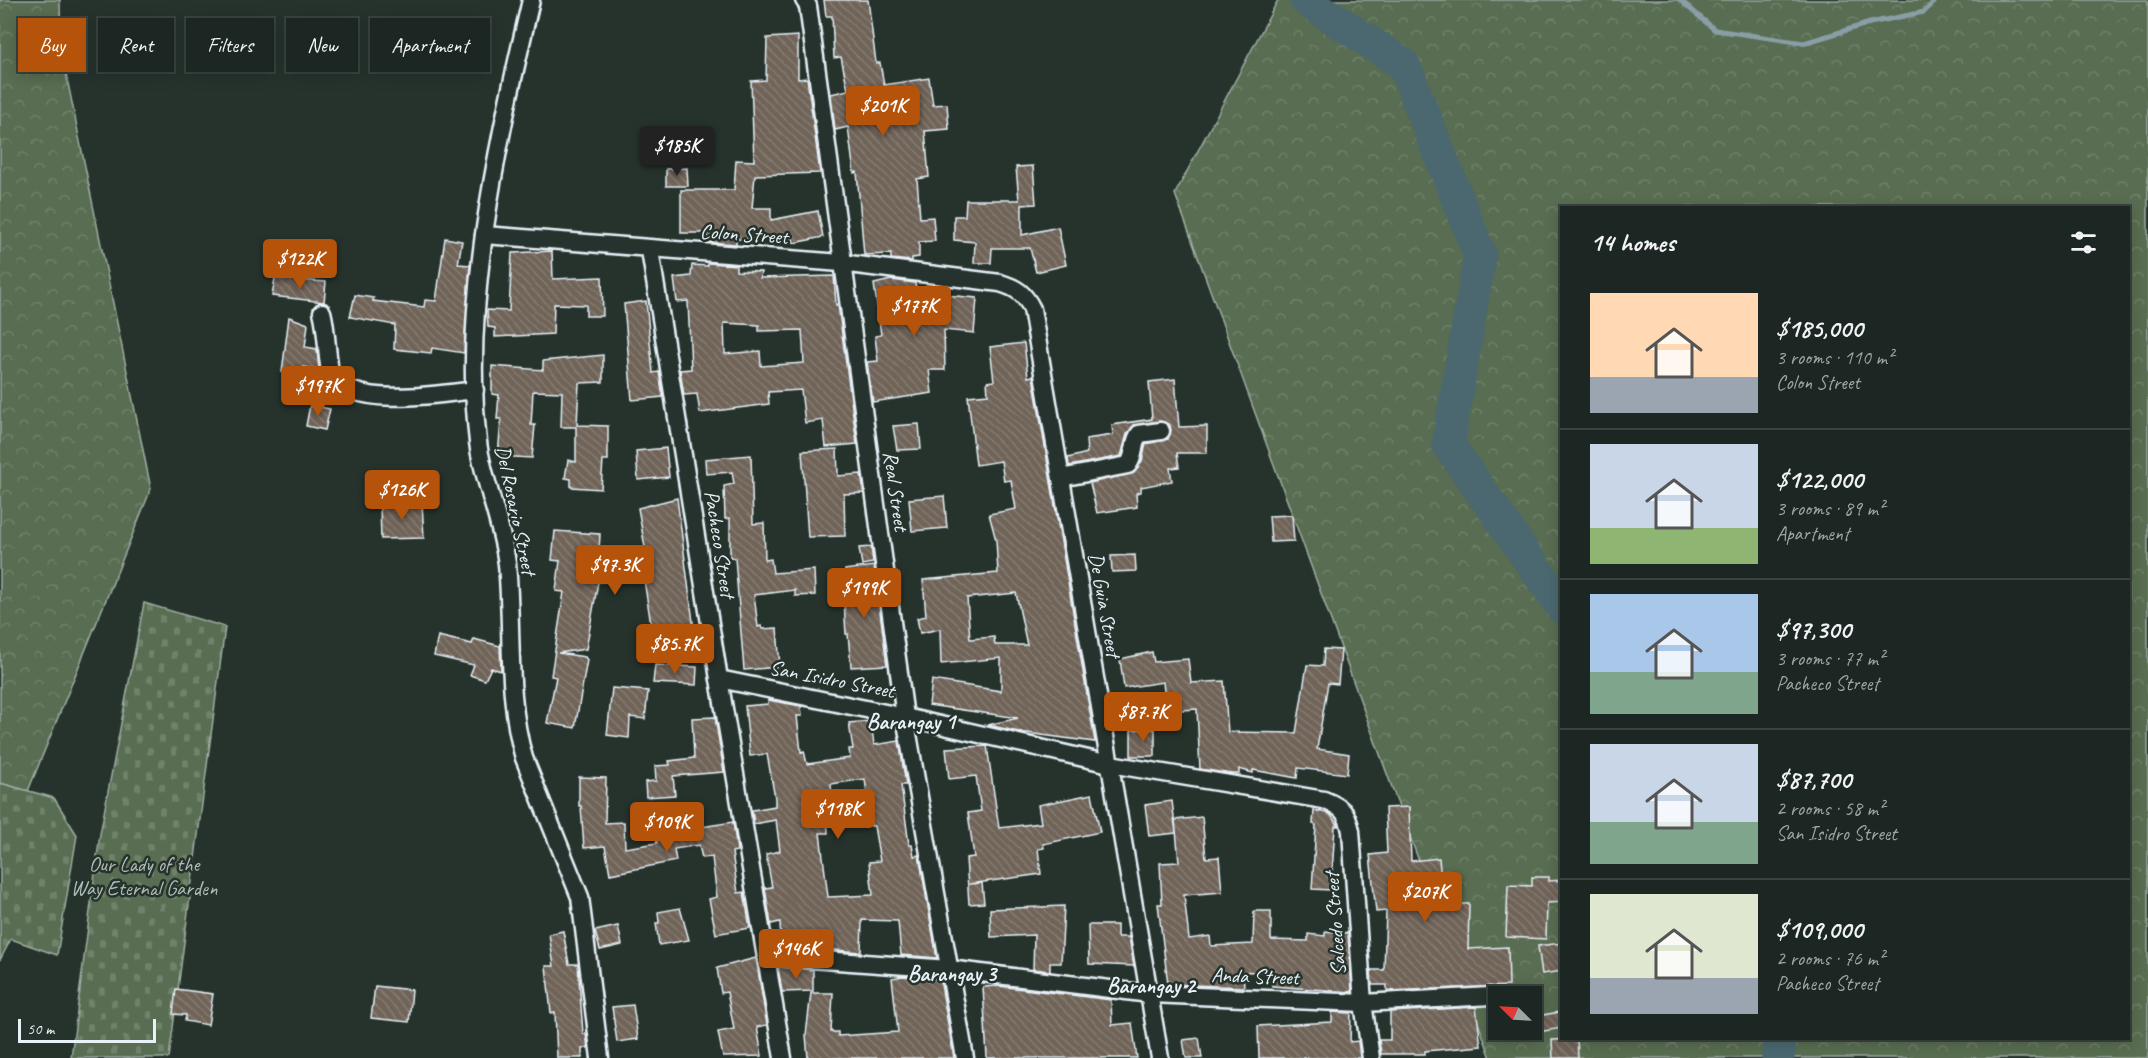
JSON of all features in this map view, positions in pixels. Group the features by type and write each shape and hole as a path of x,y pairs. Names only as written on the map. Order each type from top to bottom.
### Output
{"street":[{"name":"Del Rosario Street","path":"531,0 484,235 476,333 475,390 479,448 505,551 511,608 517,734 524,758 580,897 600,1058"},
{"name":"Real Street","path":"804,0 808,6 841,263 905,717 965,1058"},
{"name":"Colon Street","path":"484,235 650,250 841,263 1000,283"},
{"name":"Pacheco Street","path":"650,250 783,1058"},
{"name":"De Guia Street","path":"1000,283 1016,288 1026,297 1032,309 1160,1058"},
{"path":"322,312 329,346 328,367 332,377 343,385 370,395 403,398 475,390"},
{"path":"1061,478 1128,465 1134,455 1139,434 1161,431"},
{"name":"San Isidro Street","path":"719,680 905,717 1110,764 1324,800"},
{"name":"Salcedo Street","path":"1324,800 1344,810 1348,815 1352,831 1363,1003 1371,1058"},
{"name":"Anda Street","path":"767,956 949,969 1150,994 1363,1003 1488,996"}],"green space":[{"path":"0,0 60,0 60,18 18,18 18,72 66,72 151,489 28,791 0,783"},
{"path":"1278,0 2148,0 2148,1058 1491,1058 1175,194"},
{"name":"Our Lady of the Way Eternal Garden","path":"144,603 225,627 169,1058 71,1058 100,834"},
{"path":"0,783 54,798 77,835 57,955 11,939 0,960"}],"building":[{"path":"824,0 868,0 876,63 880,63 884,85 929,78 933,105 947,104 949,129 925,131 929,177 917,179 920,218 933,217 935,241 919,242 919,257 912,258 912,261 891,259 891,254 864,255 857,172 854,173 848,127 835,130 831,94 848,90 841,57 834,58 832,16 826,16"},
{"path":"798,36 798,79 807,78 820,173 755,175 752,208 771,208 771,220 818,211 823,237 794,243 793,239 736,239 736,244 707,242 707,233 681,233 681,190 734,190 736,160 754,161 751,81 766,80 767,38"},
{"path":"1033,166 1036,204 1022,205 1022,235 1058,227 1066,265 1036,272 1030,248 992,248 991,263 974,263 975,242 954,240 954,216 965,216 966,200 1019,200 1016,167"},
{"path":"687,168 688,186 666,186 666,169"},
{"path":"445,238 462,241 458,264 470,265 464,353 432,348 431,353 394,349 395,325 350,317 355,295 374,298 373,301 424,307 425,300 436,301"},
{"path":"552,251 553,279 602,277 603,316 586,316 586,305 554,304 553,334 495,337 495,328 488,327 487,310 509,311 512,253"},
{"path":"708,263 736,265 736,271 761,272 760,278 834,276 836,305 838,305 857,444 826,447 823,420 805,423 801,390 768,392 769,404 700,413 697,394 684,395 680,370 691,369 688,301 677,302 674,278 691,276 692,265 708,266","holes":["724,323 759,325 759,331 802,330 804,363 761,366 760,351 725,354"]},
{"path":"275,278 326,282 324,302 272,296"},
{"path":"891,280 915,283 916,288 946,290 946,295 977,298 974,333 944,330 945,370 929,370 932,393 873,402 867,362 878,361 875,336 881,335 874,284"},
{"path":"646,301 653,373 659,372 663,397 632,400 624,304"},
{"path":"289,317 308,324 305,347 317,349 319,369 303,367 302,375 282,372"},
{"path":"1024,343 1028,377 1033,376 1095,742 1019,732 988,725 1018,718 929,705 932,680 1001,691 1001,658 941,664 940,629 920,633 917,618 926,616 923,580 998,573 996,540 989,514 1016,509 1011,480 1004,481 1001,461 976,465 968,396 988,394 987,382 994,381 990,347","holes":["1016,593 1027,645 995,645 994,637 970,639 967,598"]},
{"path":"603,355 603,382 579,383 577,425 608,426 608,460 603,460 601,489 571,487 571,479 565,478 568,460 576,462 576,427 561,427 562,392 533,391 531,425 535,425 532,458 498,456 501,419 497,419 499,395 492,394 492,366 543,370 543,361"},
{"path":"1175,379 1179,427 1207,426 1207,453 1177,453 1179,467 1170,468 1172,481 1141,487 1141,492 1136,493 1137,507 1097,513 1090,483 1134,473 1142,461 1146,444 1168,439 1170,425 1160,421 1134,425 1127,434 1121,456 1069,466 1068,458 1087,453 1086,439 1113,435 1112,425 1152,419 1149,382"},
{"path":"310,405 330,409 325,430 306,426"},
{"path":"919,424 921,449 897,450 893,426"},
{"path":"666,448 669,477 638,480 636,451"},
{"path":"837,449 838,476 861,474 864,493 844,494 845,536 808,537 802,451"},
{"path":"751,455 753,524 764,523 765,560 771,559 773,573 814,570 815,595 795,596 795,590 754,595 758,627 777,628 780,667 744,670 735,558 730,557 730,518 725,519 724,486 734,484 732,472 706,474 705,459"},
{"path":"944,496 947,528 912,531 909,499"},
{"path":"677,498 694,630 653,637 644,580 598,582 586,649 558,653 585,657 587,660 575,728 547,723 556,677 551,676 564,592 556,591 560,561 552,560 555,531 600,534 598,567 648,564 638,508"},
{"path":"422,502 424,538 381,539 380,504"},
{"path":"1292,515 1294,541 1271,542 1269,516"},
{"path":"871,547 873,563 862,565 859,548"},
{"path":"1135,555 1136,571 1112,572 1111,556"},
{"path":"874,566 887,665 851,667 844,602 849,602 845,570"},
{"path":"438,636 472,644 474,639 500,646 501,671 491,668 485,680 470,675 474,665 434,656"},
{"path":"1324,649 1341,650 1338,684 1328,683 1317,749 1349,754 1347,774 1298,768 1297,778 1253,770 1253,773 1239,769 1239,774 1232,774 1200,769 1197,709 1166,711 1163,682 1124,688 1120,659 1152,652 1154,662 1188,659 1191,683 1224,681 1228,732 1296,733 1307,665 1323,666"},
{"path":"655,665 697,667 696,685 653,683"},
{"path":"612,688 648,691 645,719 630,717 629,738 607,735"},
{"path":"768,700 801,706 802,716 797,716 801,752 804,751 807,764 850,758 849,749 853,749 849,723 871,721 874,745 899,741 906,785 901,785 909,845 912,845 914,856 919,855 937,958 901,955 898,921 862,920 861,952 781,946 780,922 771,924 765,888 772,887 766,854 780,851 776,820 754,824 752,810 775,806 775,798 767,754 750,756 745,706 768,704","holes":["865,779 871,826 874,826 880,861 869,862 873,895 828,897 820,833 828,833 827,811 833,811 831,784"]},
{"path":"715,717 724,772 673,776 675,795 646,797 645,782 656,781 655,766 670,765 669,761 694,758 692,718"},
{"path":"1155,729 1155,756 1131,756 1131,730"},
{"path":"987,746 999,828 1041,823 1038,805 1092,794 1100,832 1043,844 1044,848 1038,849 1041,874 969,884 982,883 984,903 969,904 966,858 974,857 968,813 981,811 976,776 949,779 946,748"},
{"path":"579,777 606,778 605,823 624,822 625,848 657,843 656,834 733,822 737,851 732,852 738,893 744,892 750,928 716,934 709,899 717,897 712,857 702,858 699,845 674,849 676,861 610,874 605,846 584,848 581,806 579,806"},
{"path":"1172,801 1176,833 1149,836 1145,805"},
{"path":"1409,807 1411,861 1439,858 1443,904 1469,904 1468,949 1508,947 1509,986 1387,991 1387,985 1372,985 1371,970 1384,970 1386,911 1376,912 1370,855 1387,853 1385,808"},
{"path":"1314,810 1330,814 1339,826 1335,826 1331,890 1312,889 1316,825 1313,824"},
{"path":"1202,817 1206,858 1219,857 1222,892 1184,895 1189,939 1210,936 1211,946 1253,944 1254,911 1271,911 1271,940 1308,941 1308,934 1325,936 1325,931 1348,933 1352,992 1272,986 1273,971 1243,972 1244,987 1168,984 1158,904 1162,904 1160,863 1179,862 1175,820"},
{"path":"1532,877 1549,877 1549,881 1560,880 1560,902 1547,903 1546,939 1506,937 1508,885 1532,886"},
{"path":"1064,906 1061,963 1050,963 1050,971 1033,969 1034,935 991,937 990,909"},
{"path":"680,908 689,940 659,945 656,923 659,923 658,912"},
{"path":"1088,925 1117,925 1117,937 1129,937 1134,966 1089,964"},
{"path":"618,926 622,945 600,950 595,931"},
{"path":"563,931 569,964 578,964 583,1034 586,1034 588,1048 582,1049 582,1058 557,1058 555,1012 551,1013 546,966 554,966 549,934"},
{"path":"1560,943 1560,971 1542,974 1538,946"},
{"path":"756,958 767,1025 757,1027 762,1056 723,1057 718,1032 734,1029 727,992 721,993 717,968"},
{"path":"778,967 813,970 813,991 782,992"},
{"path":"903,976 940,979 954,1058 808,1058 806,1035 811,993 833,993 831,1032 838,1032 838,1036 898,1032 892,978"},
{"path":"375,986 412,990 409,1022 371,1018"},
{"path":"998,986 1111,1000 1112,1025 1132,1023 1137,1058 987,1058 983,987"},
{"path":"176,989 213,994 208,1025 185,1021 186,1015 173,1014"},
{"path":"633,1005 638,1039 617,1042 612,1007"},
{"path":"1476,1007 1481,1046 1425,1051 1425,1054 1381,1054 1379,1040 1390,1040 1390,1012"},
{"path":"1332,1012 1351,1013 1350,1042 1358,1041 1360,1058 1259,1058 1258,1026 1332,1022"},
{"path":"1560,1012 1560,1028 1542,1031 1542,1015"},
{"path":"1199,1038 1202,1058 1186,1058 1183,1040"},
{"path":"1552,1040 1577,1040 1578,1058 1553,1058"}],"waterway":[{"path":"1306,0 1404,65 1480,255 1448,444 1560,604"},
{"path":"1680,0 1715,30 1804,43 1870,23 1924,12 1936,0"},
{"path":"1778,1058 1780,1040"}],"district":[{"name":"Barangay 1","path":"911,721"},
{"name":"Barangay 3","path":"952,973"},
{"name":"Barangay 2","path":"1151,985"}]}
